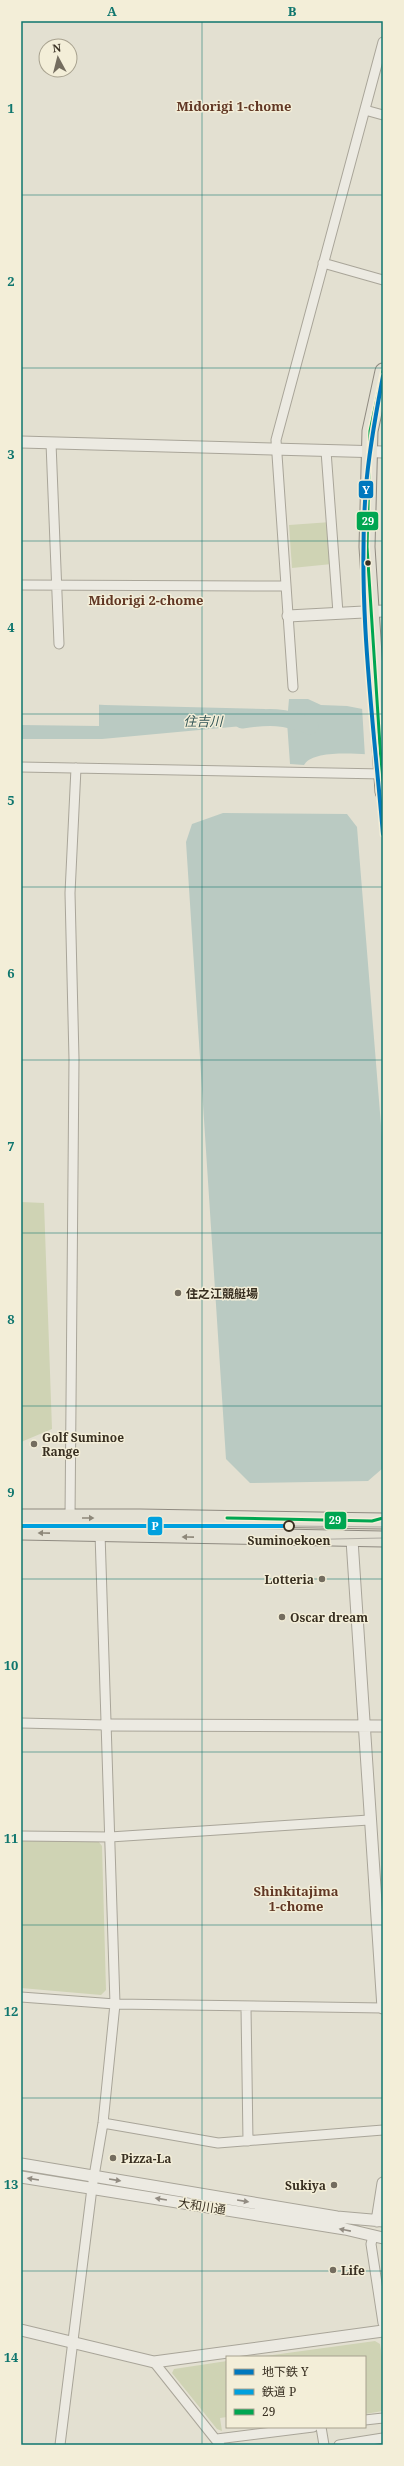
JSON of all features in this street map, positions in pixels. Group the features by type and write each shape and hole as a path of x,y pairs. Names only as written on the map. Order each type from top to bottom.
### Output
{"main road":[{"path":"383,372 371,424 376,452 367,547 378,611 376,700 383,792"},
{"path":"21,1517 379,1520"},
{"path":"21,1532 100,1533 141,1536 352,1540 383,1539"}],"street":[{"path":"293,687 276,440 383,42"},
{"path":"365,110 383,115"},
{"path":"323,263 383,280"},
{"path":"21,442 376,452"},
{"path":"51,443 59,644"},
{"path":"326,451 338,613"},
{"path":"21,584 286,586"},
{"path":"288,616 378,611"},
{"path":"21,767 382,770"},
{"path":"70,1518 74,1059 70,893 76,768"},
{"path":"60,2445 92,2188 103,2123 115,2004 100,1533"},
{"path":"21,1997 115,2004 246,2008 383,2008 369,1820 352,1540"},
{"path":"21,1723 106,1725 383,1726"},
{"path":"21,1836 110,1837 369,1820"},
{"path":"246,2008 248,2141"},
{"path":"103,2123 218,2143 383,2130"},
{"name":"大和川通","path":"21,2164 337,2217 380,2221"},
{"name":"大和川通","path":"21,2177 378,2237"},
{"path":"380,2221 383,2183"},
{"path":"378,2237 371,2244 383,2323"},
{"path":"21,2330 154,2362 383,2331"},
{"path":"154,2362 218,2442 307,2428"},
{"path":"366,2420 383,2418"},
{"path":"321,2428 324,2445"},
{"path":"339,2445 383,2438"}],"green space":[{"path":"331,522 332,564 292,568 289,525"},
{"path":"21,1202 44,1203 52,1429 21,1442"},
{"path":"21,1840 98,1841 102,1846 106,1990 101,1995 21,1988"},
{"path":"375,2341 380,2344 383,2363 383,2411 366,2414 366,2356 265,2356"},
{"path":"226,2361 226,2417 220,2418 222,2431 217,2429 172,2373 174,2369"}],"water":[{"path":"289,699 308,699 321,705 347,706 383,713 383,755 329,754 318,756 304,765 290,764 287,722"},
{"path":"21,700 105,705 265,709 265,724 102,739 21,739"},
{"path":"223,813 347,814 357,827 383,1150 383,1468 368,1481 250,1483 226,1459 186,842 192,824"}],"pier":[{"path":"21,698 99,703 99,726 21,725"},
{"path":"362,707 383,711 383,757 365,757"}],"waterway":[{"name":"住吉川","path":"242,720 276,718 292,720 310,726"}],"tram line":[{"path":"289,1526 383,1527"},
{"path":"288,1540 383,1538"}],"metro line":[{"name":"Y","path":"383,376 367,473 363,574 367,660 383,834"}],"rail line":[{"name":"P","path":"21,1526 289,1526"}],"transit line":[{"name":"29","path":"383,371 370,431 367,547 383,792"},
{"name":"29","path":"227,1518 372,1521 383,1518"}],"place":[{"name":"住之江競艇場","path":"178,1293"},
{"name":"Golf Suminoe Range","path":"34,1444"},
{"name":"Suminoekoen","path":"289,1526"},
{"name":"Lotteria","path":"322,1579"},
{"name":"Oscar dream","path":"282,1617"},
{"name":"Pizza-La","path":"113,2158"},
{"name":"Sukiya","path":"334,2185"},
{"name":"Life","path":"333,2270"}],"district":[{"name":"Midorigi 1-chome","path":"234,106"},
{"name":"Midorigi 2-chome","path":"146,600"},
{"name":"Shinkitajima 1-chome","path":"296,1898"}]}
